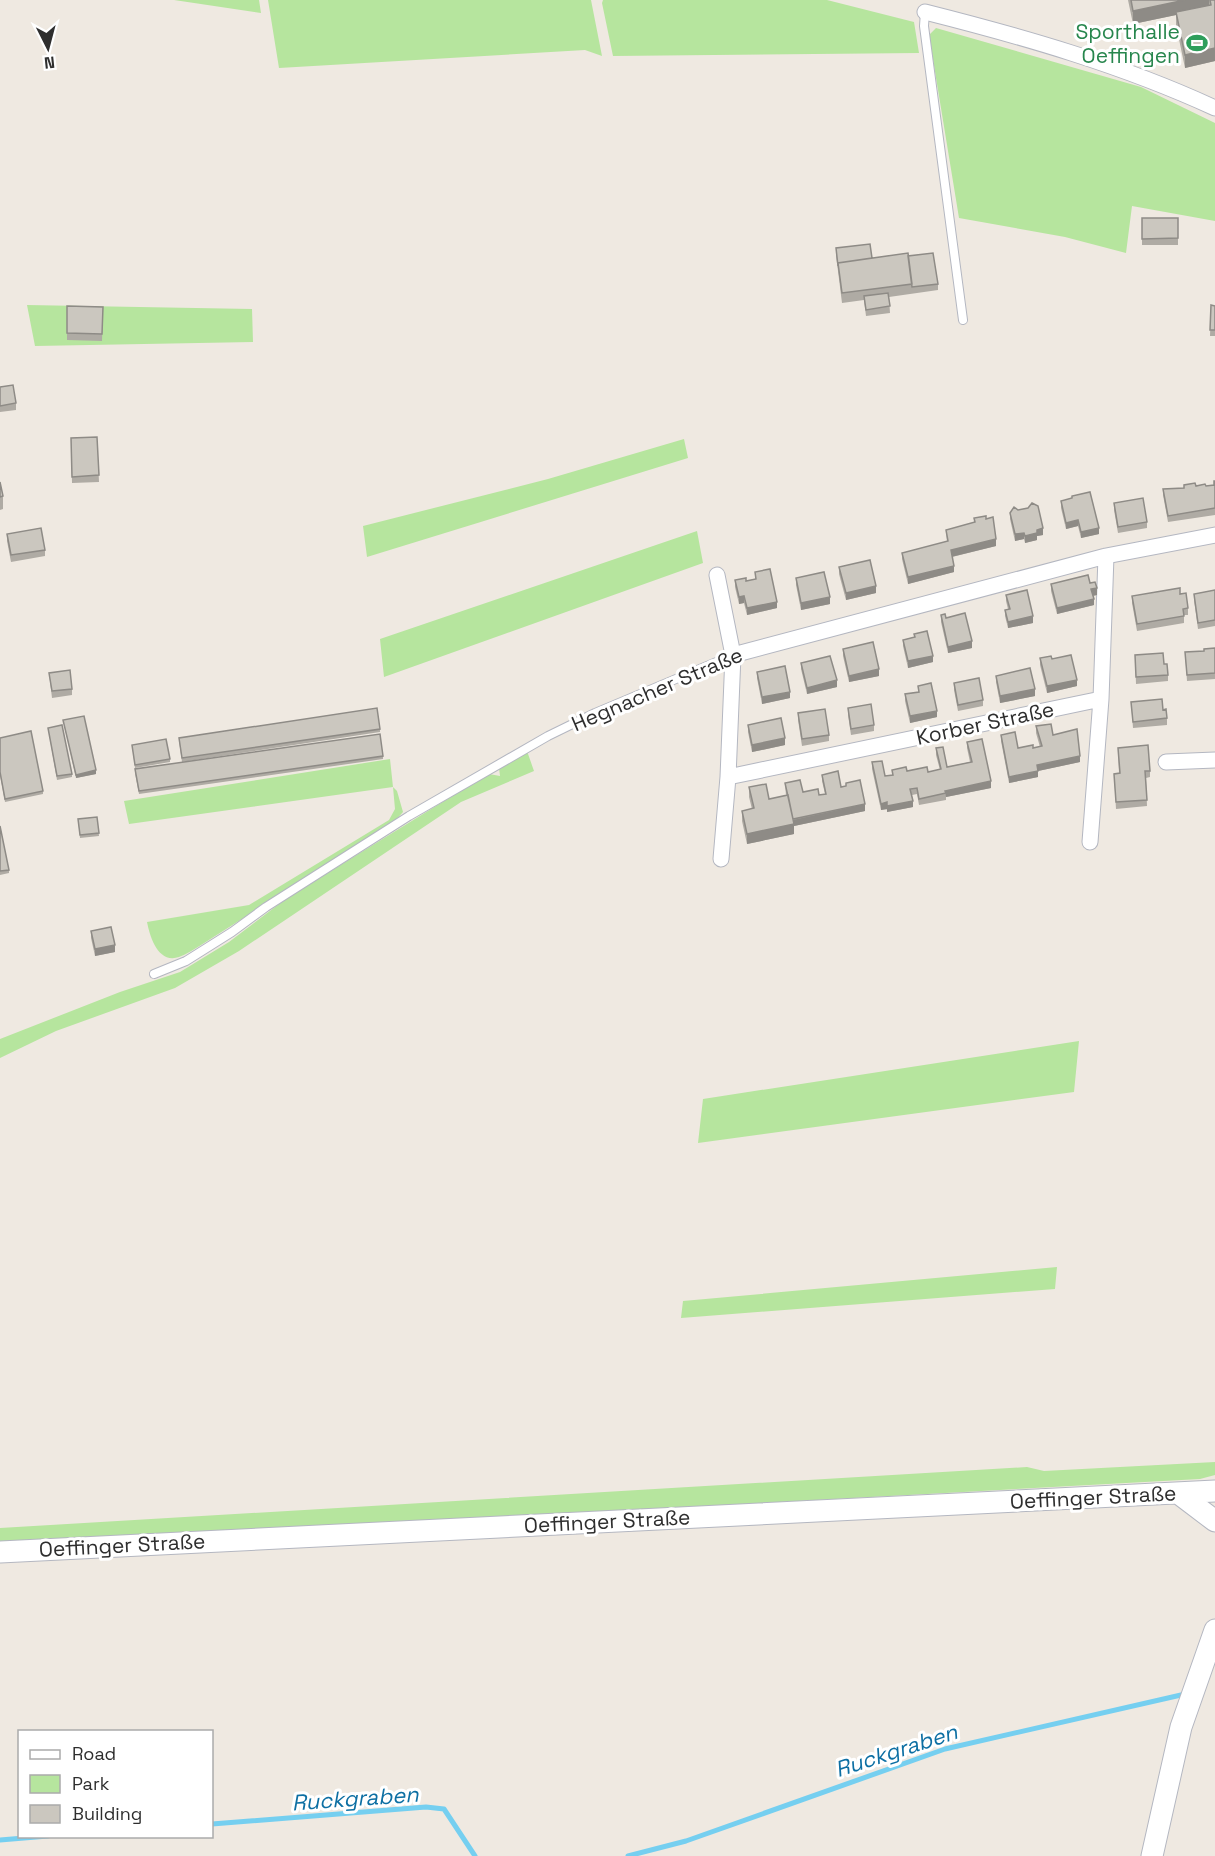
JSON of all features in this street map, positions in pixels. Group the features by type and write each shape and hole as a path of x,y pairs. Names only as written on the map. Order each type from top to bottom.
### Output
{"main road":[{"name":"Oeffinger Straße","path":"0,1552 1215,1491"},
{"path":"1178,1493 1215,1521"},
{"path":"1152,1856 1181,1727 1215,1630"}],"street":[{"path":"925,12 1101,61 1171,87 1215,108"},
{"name":"Hegnacher Straße","path":"733,654 1106,556 1215,535"},
{"path":"1090,842 1101,699 1106,556"},
{"path":"717,575 733,654 728,777 721,859"},
{"name":"Korber Straße","path":"728,777 1101,699"},
{"path":"1166,762 1215,760"}],"lane":[{"path":"925,12 924,26 963,320"},
{"name":"Hegnacher Straße","path":"154,974 186,961 409,816 548,736 733,654"}],"green space":[{"path":"174,0 259,0 261,13"},
{"path":"268,0 591,0 602,56 585,50 279,68"},
{"path":"603,0 827,0 914,22 919,53 613,56"},
{"path":"936,28 1141,87 1215,123 1215,221 1132,206 1126,253 1065,237 959,218 929,35"},
{"path":"27,305 252,309 253,342 35,346"},
{"path":"684,439 688,458 367,557 363,526 548,479"},
{"path":"697,531 703,563 384,677 380,639"},
{"path":"527,751 534,771 461,802 239,951 175,988 56,1031 0,1058 0,1039 120,992 180,972 229,942 287,898 436,806 489,774 500,776 499,768"},
{"path":"390,759 393,787 129,824 124,801"},
{"path":"393,787 397,791 403,812 394,822 185,954 179,957 166,957 156,948 147,922 249,905 389,820 395,809"},
{"path":"1079,1041 1074,1092 698,1143 703,1099"},
{"path":"1057,1267 1055,1289 681,1318 683,1301"},
{"path":"1215,1462 1215,1475 1200,1479 0,1545 0,1528 1027,1467 1044,1471"}],"building":[{"path":"1131,0 1185,0 1133,11"},
{"path":"1210,0 1215,0 1215,48 1185,55 1176,12 1211,5"},
{"path":"1142,218 1178,218 1178,238 1142,239"},
{"path":"870,244 872,258 838,263 838,266 836,248"},
{"path":"908,253 912,284 842,293 838,263"},
{"path":"933,253 938,284 912,287 908,256"},
{"path":"888,293 890,306 866,310 864,296"},
{"path":"1211,305 1215,306 1215,330 1210,330"},
{"path":"67,306 103,307 102,334 67,333"},
{"path":"13,385 16,403 0,406 0,387"},
{"path":"97,437 99,475 72,477 71,438"},
{"path":"1214,481 1215,508 1168,516 1163,489 1184,488 1184,485 1195,483 1196,486 1214,485"},
{"path":"1090,492 1099,528 1081,532 1078,520 1066,523 1061,501"},
{"path":"1143,498 1147,522 1118,527 1114,503"},
{"path":"1032,503 1038,506 1043,528 1037,530 1037,533 1025,536 1024,533 1015,534 1010,513 1014,507 1018,510 1028,508"},
{"path":"986,516 986,519 993,517 996,539 951,550 954,566 908,577 902,553 948,541 946,530 975,522 974,518"},
{"path":"41,528 45,550 11,555 7,534"},
{"path":"870,560 876,586 846,593 839,567"},
{"path":"770,569 777,602 747,608 744,596 739,597 735,580 756,579 755,572"},
{"path":"824,572 830,597 801,603 796,578"},
{"path":"1088,575 1090,583 1095,582 1097,588 1091,589 1094,599 1057,608 1051,584"},
{"path":"1180,588 1180,594 1186,593 1188,608 1183,609 1184,616 1137,624 1132,596"},
{"path":"1027,590 1033,616 1008,622 1005,610 1010,609 1006,595"},
{"path":"1215,590 1215,620 1198,623 1194,594"},
{"path":"965,613 972,641 948,647 941,615 945,614 946,618"},
{"path":"927,631 933,656 908,661 903,640"},
{"path":"873,642 879,669 849,676 843,649"},
{"path":"1215,648 1215,673 1187,675 1185,652"},
{"path":"1163,653 1168,675 1136,677 1135,655"},
{"path":"1071,655 1077,680 1047,686 1040,658 1051,656 1052,659"},
{"path":"830,656 837,680 807,688 801,663"},
{"path":"785,666 790,692 762,697 757,672"},
{"path":"1030,668 1035,689 1000,696 996,676"},
{"path":"70,670 72,689 52,691 49,673"},
{"path":"979,678 983,700 958,705 954,683"},
{"path":"931,683 937,711 910,716 905,694 919,692 918,686"},
{"path":"1162,699 1163,710 1166,709 1167,718 1133,722 1131,702"},
{"path":"871,704 874,725 851,729 848,708"},
{"path":"377,708 380,729 182,758 179,738"},
{"path":"825,709 829,735 802,739 798,713"},
{"path":"84,716 96,770 76,775 63,720"},
{"path":"781,718 785,738 752,745 748,725"},
{"path":"1051,724 1053,735 1077,729 1080,756 1037,765 1038,771 1009,777 1001,735 1015,732 1018,748 1033,745 1033,748 1042,746 1036,726"},
{"path":"62,725 72,774 57,776 48,728"},
{"path":"31,731 43,791 5,799 0,772 0,738"},
{"path":"380,734 383,756 139,791 135,769"},
{"path":"166,739 170,759 135,765 132,745"},
{"path":"982,739 991,781 919,799 917,788 910,789 913,801 887,806 887,802 881,804 872,762 882,761 885,776 893,775 892,770 906,767 907,771 927,767 928,772 941,769 936,748 943,747 947,767 972,762 967,742"},
{"path":"1148,745 1150,771 1145,771 1147,800 1116,802 1114,774 1120,773 1118,748"},
{"path":"838,771 841,787 846,786 846,783 860,780 865,804 793,819 785,783 800,780 803,792 818,789 819,795 826,794 822,775"},
{"path":"766,784 769,799 788,795 794,824 747,834 742,811 754,808 749,787"},
{"path":"97,817 99,833 80,835 78,819"},
{"path":"0,826 9,870 0,871"},
{"path":"111,927 115,945 95,949 91,931"}],"waterway":[{"name":"Ruckgraben","path":"628,1856 686,1841 945,1749 1181,1695"},
{"name":"Ruckgraben","path":"213,1824 426,1807 444,1809 475,1856"},
{"name":"Ruckgraben","path":"0,1840 24,1838"}],"place":[{"name":"Sporthalle Oeffingen","path":"1197,43"}]}
